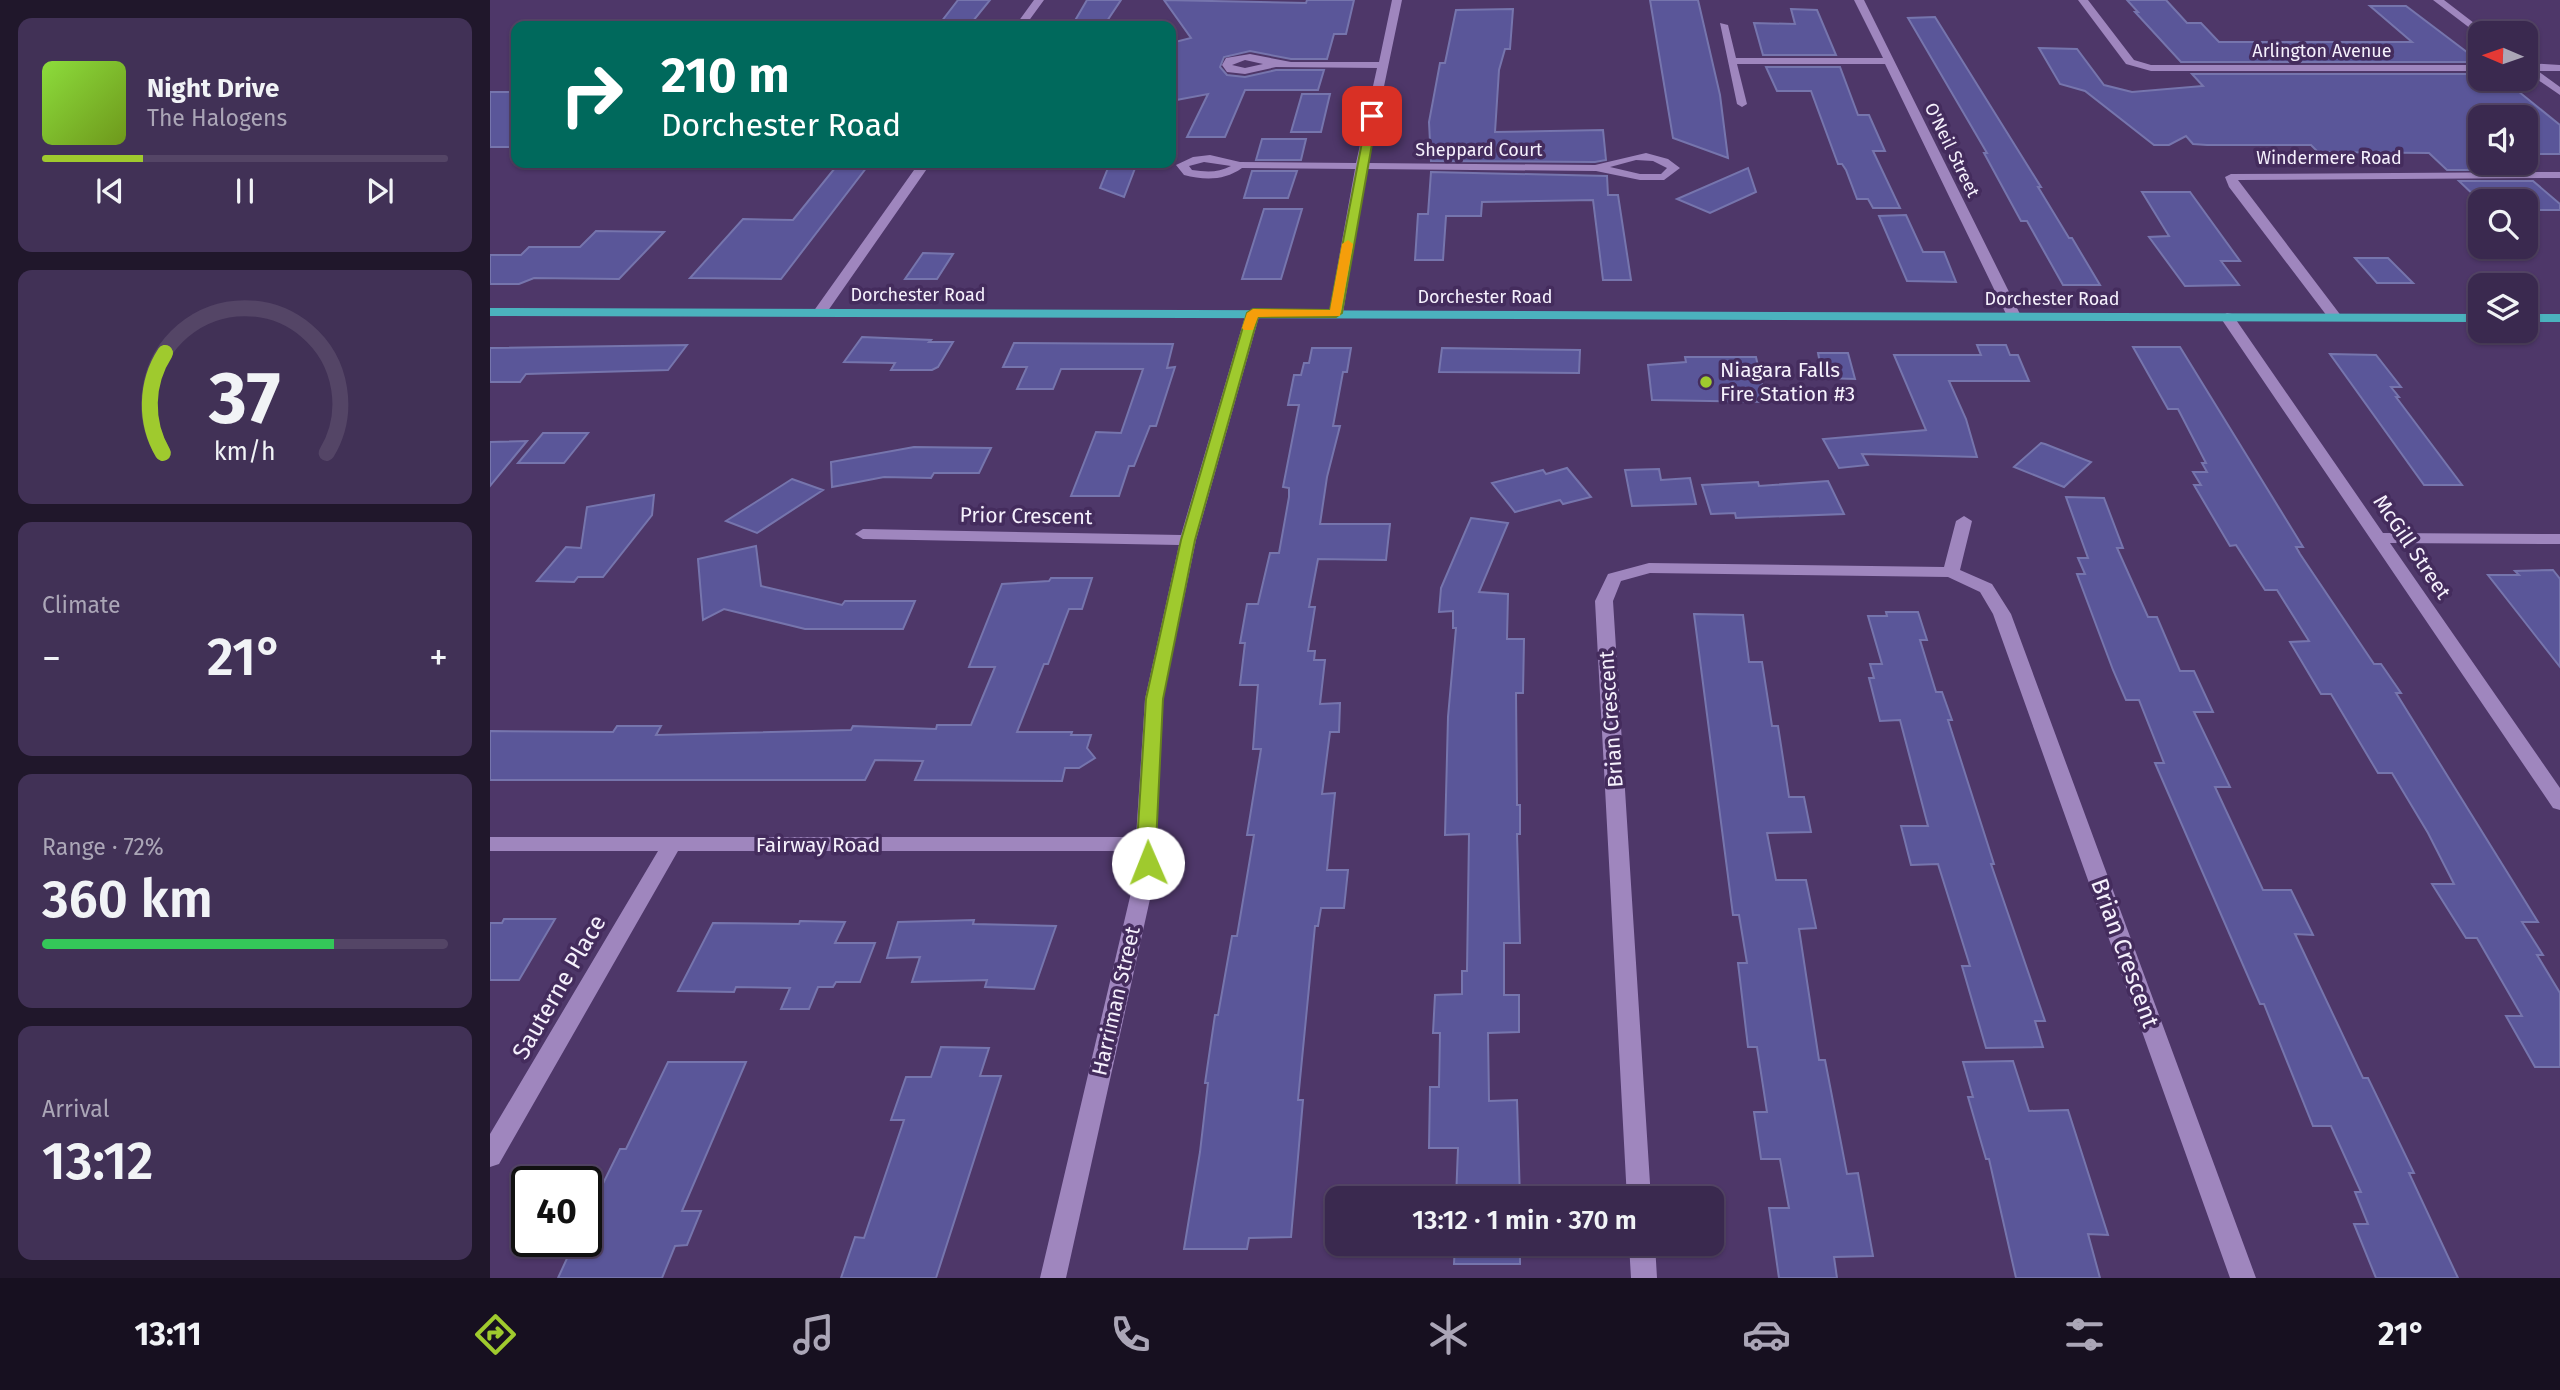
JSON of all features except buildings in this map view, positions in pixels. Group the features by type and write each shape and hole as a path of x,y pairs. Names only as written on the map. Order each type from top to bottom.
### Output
{"main road":[{"name":"Dorchester Road","path":"490,313 1336,313 2468,318"},
{"path":"2538,318 2560,318"}],"street":[{"path":"1024,21 1039,0"},
{"path":"1336,313 1361,167 1397,0"},
{"name":"O'Neil Street","path":"1859,0 2014,316"},
{"name":"Arlington Avenue","path":"2083,0 2130,62 2138,66 2165,69 2468,68"},
{"path":"2438,0 2468,22"},
{"path":"1723,25 1734,61 1742,104"},
{"path":"1734,61 1888,61"},
{"path":"1275,64 1383,65"},
{"path":"2538,67 2560,68"},
{"path":"2538,76 2560,92"},
{"name":"Sheppard Court","path":"1239,166 1596,167 1640,177 1664,177 1674,168 1661,158 1639,156 1596,167"},
{"path":"820,312 921,168"},
{"name":"Windermere Road","path":"2335,317 2233,185 2231,177 2560,175"},
{"name":"Harriman Street","path":"1053,1278 1148,863 1146,844 1154,699 1188,540 1253,313"},
{"name":"McGill Street","path":"2227,317 2560,803"},
{"path":"1951,572 1965,521"},
{"name":"Prior Crescent","path":"863,534 1188,540"},
{"path":"2379,538 2560,539"},
{"name":"Brian Crescent","path":"1638,1186 1604,601 1614,578 1649,568 1951,572 1986,587 2002,614 2243,1278"},
{"name":"Fairway Road","path":"490,844 1146,844"},
{"name":"Sauterne Place","path":"490,1156 672,845"},
{"path":"1643,1256 1644,1278"}],"slow traffic":[{"path":"1249,328 1253,313 1336,313 1348,244"}],"place":[{"name":"Niagara Falls Fire Station #3","path":"1706,382"}],"route":[{"path":"1148,863 1146,844 1154,699 1188,540 1253,313 1336,313 1372,116"}]}
